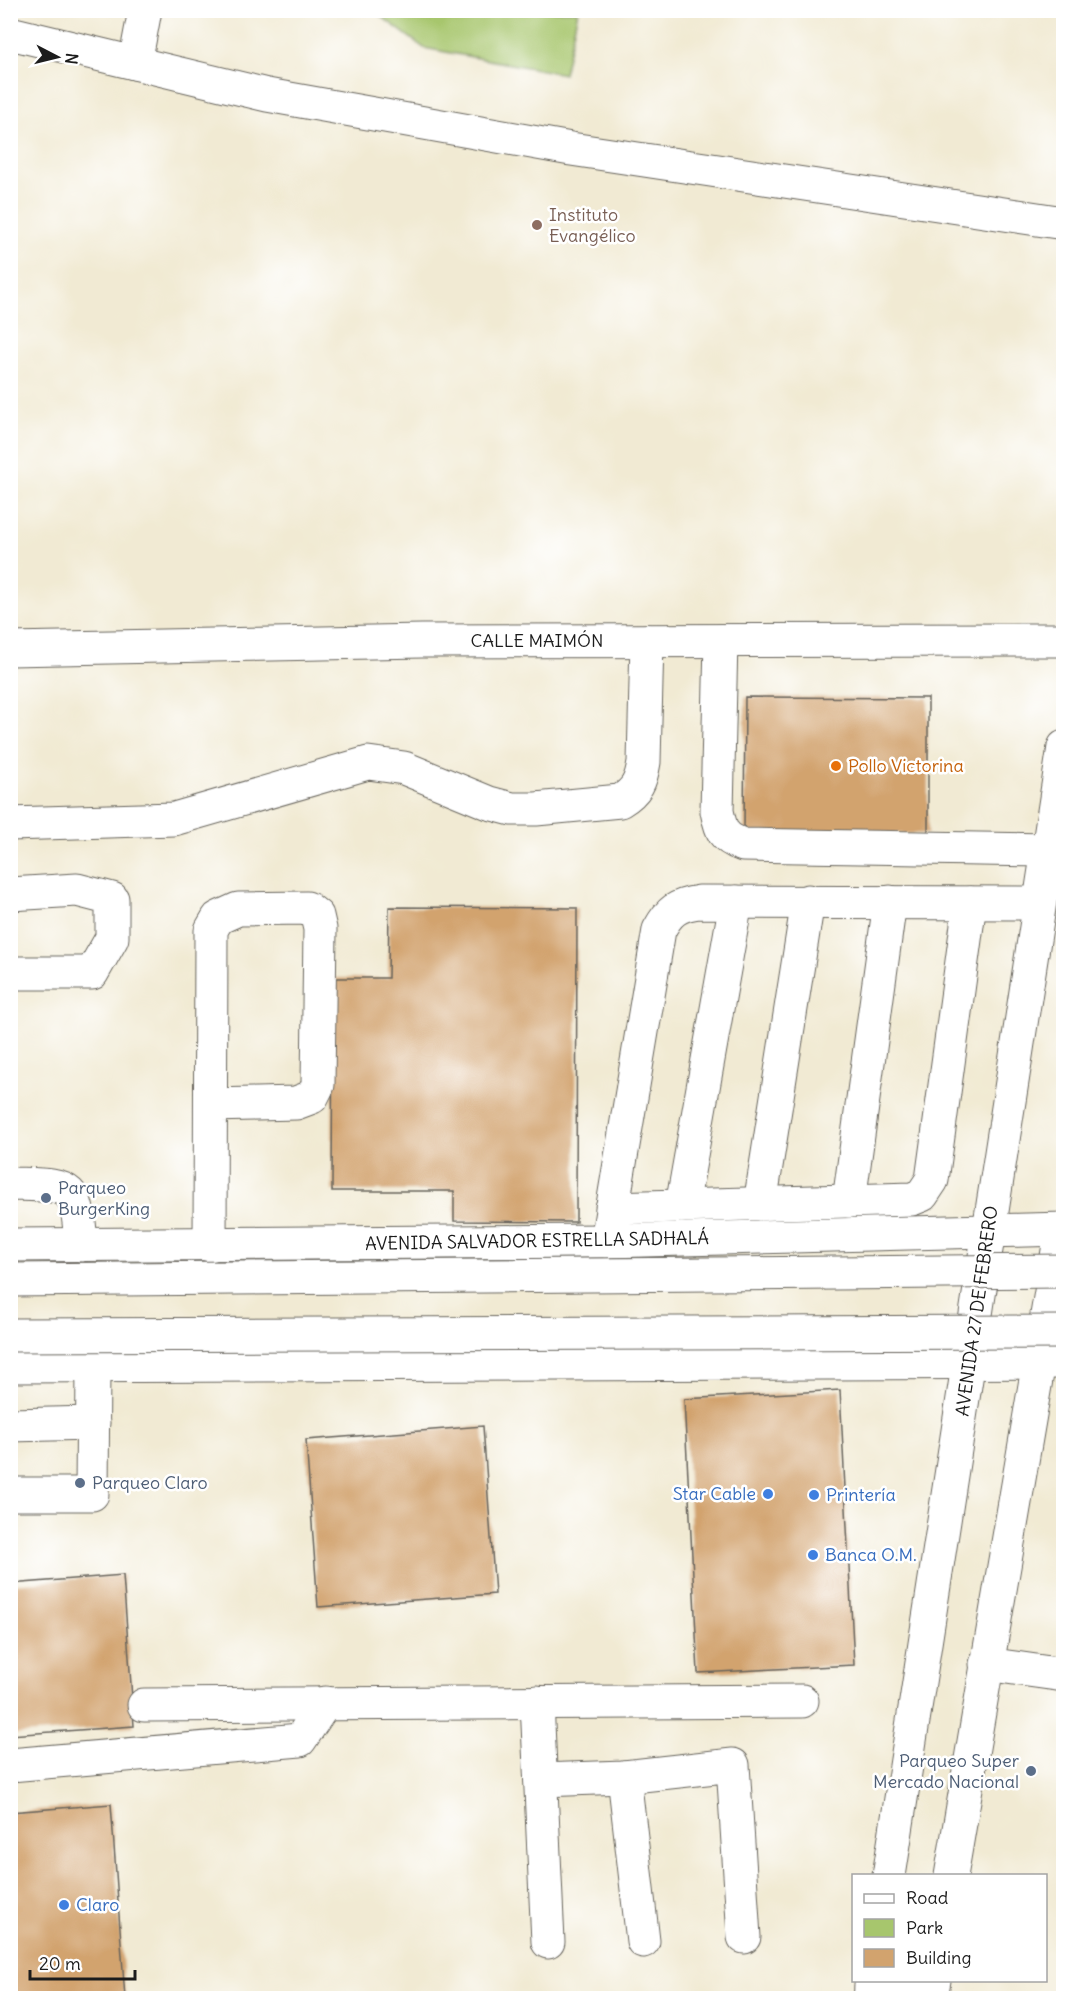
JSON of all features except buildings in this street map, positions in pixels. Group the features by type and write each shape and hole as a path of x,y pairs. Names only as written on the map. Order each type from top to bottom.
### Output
{"main road":[{"path":"135,63 145,10"},
{"path":"10,33 267,95 571,149 1064,222"},
{"name":"CALLE MAIMÓN","path":"10,649 422,641 1064,639"},
{"path":"10,824 174,819 368,762 404,768 489,803 512,809 620,801 632,794 641,781 645,762 647,641"},
{"path":"721,641 717,811 721,828 729,840 743,845 1047,850"},
{"name":"AVENIDA 27 DE FEBRERO","path":"889,1874 1064,747"},
{"path":"10,894 77,890 112,899 112,938 92,972 10,973"},
{"path":"760,1204 807,901"},
{"path":"607,1241 659,930 667,914 681,904 736,902 1039,903"},
{"path":"682,1206 736,902"},
{"path":"849,1201 890,902"},
{"path":"612,1208 912,1199 928,1189 932,1180 970,903"},
{"path":"210,1245 211,930 218,918 238,909 307,908 317,916 320,929 318,1085 312,1097 296,1103 211,1106"},
{"path":"10,1184 60,1186 74,1197 79,1208 81,1245"},
{"path":"951,1874 986,1664 1052,1361 1063,1225"},
{"name":"AVENIDA SALVADOR ESTRELLA SADHALÁ","path":"10,1245 607,1241 988,1231 1063,1225"},
{"name":"AVENIDA SALVADOR ESTRELLA SADHALÁ","path":"10,1280 1064,1271"},
{"path":"10,1335 1064,1332"},
{"path":"10,1366 1052,1361"},
{"path":"10,1494 92,1494 93,1367"},
{"path":"10,1425 93,1423"},
{"path":"986,1664 1064,1675"},
{"path":"144,1705 802,1701"},
{"path":"537,1702 548,1942"},
{"path":"10,1765 300,1740 325,1703"},
{"path":"541,1780 624,1777 733,1765 744,1937"},
{"path":"624,1777 643,1941"},
{"path":"871,1988 931,1998 933,1982"}],"green space":[{"path":"374,11 578,11 564,74 424,48"}],"place":[{"name":"Instituto Evangélico","path":"537,225"},
{"name":"Pollo Victorina","path":"836,766"},
{"name":"Parqueo BurgerKing","path":"46,1198"},
{"name":"Parqueo Claro","path":"80,1483"},
{"name":"Star Cable","path":"768,1494"},
{"name":"Printería","path":"814,1495"},
{"name":"Banca O.M.","path":"813,1555"},
{"name":"Parqueo Super Mercado Nacional","path":"1031,1771"},
{"name":"Claro","path":"64,1905"}]}
